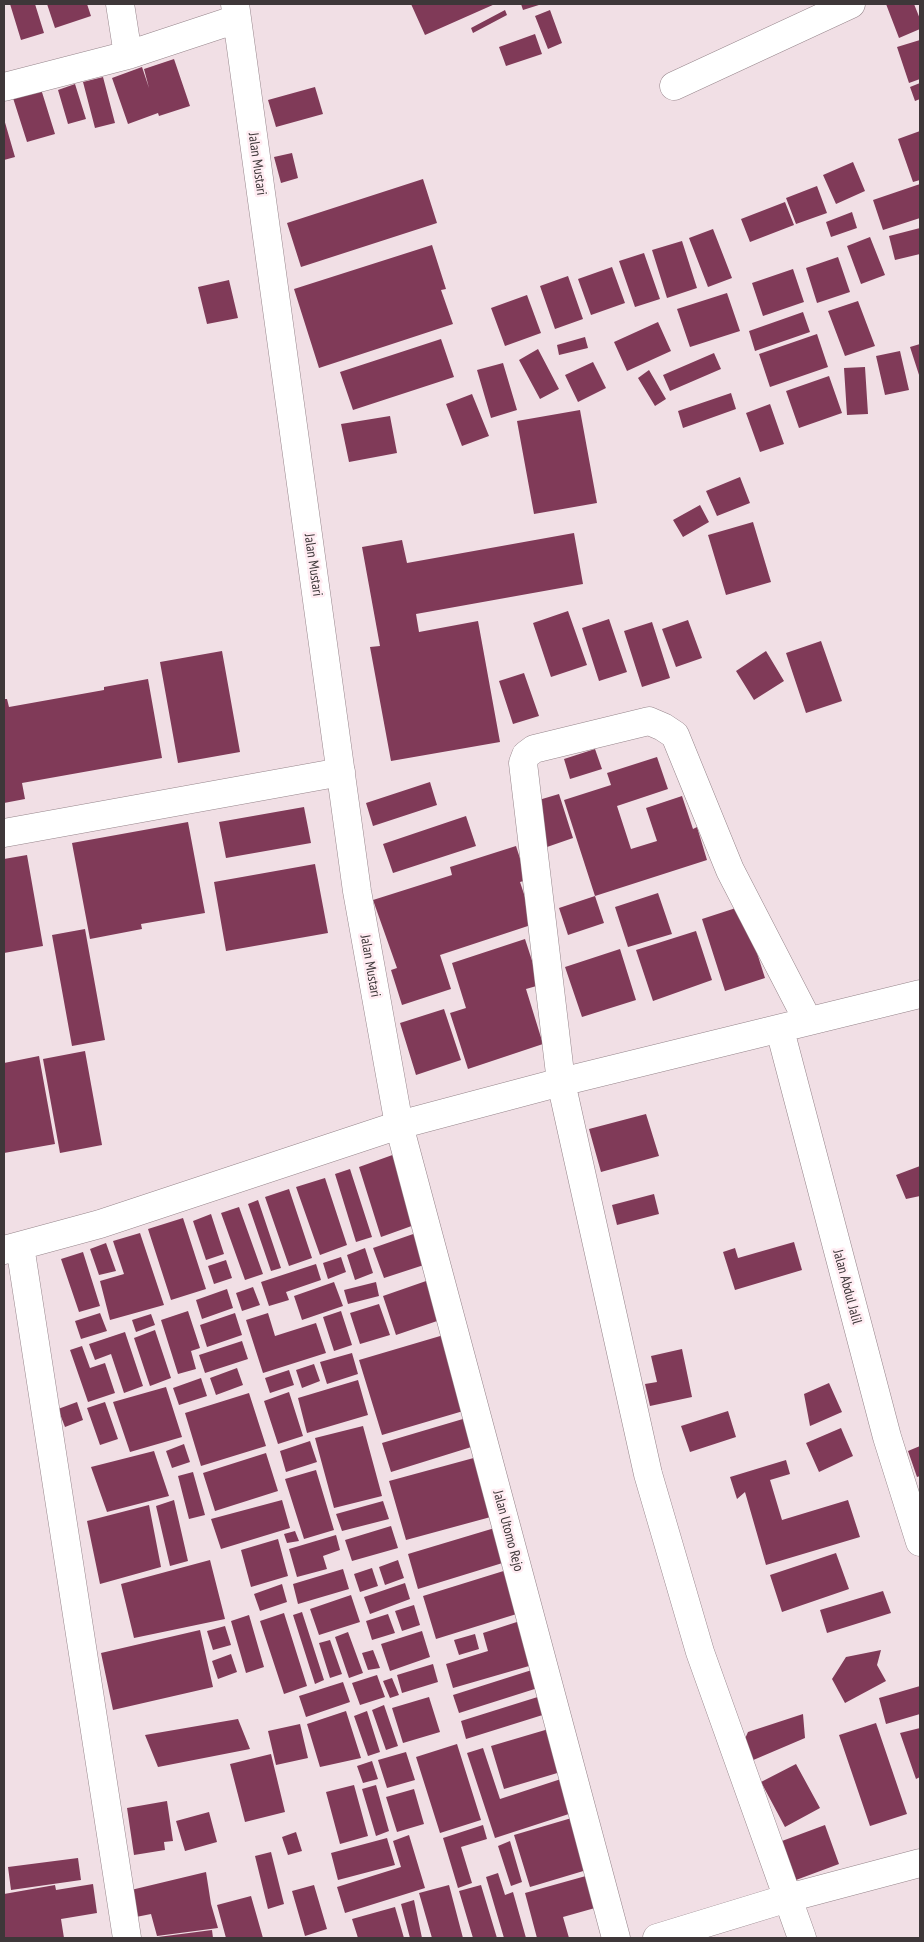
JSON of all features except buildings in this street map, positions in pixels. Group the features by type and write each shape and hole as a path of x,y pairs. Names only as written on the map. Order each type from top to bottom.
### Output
{"street":[{"path":"120,4 128,55"},
{"path":"674,86 851,4"},
{"path":"4,87 128,55 236,11"},
{"name":"Jalan Mustari","path":"236,11 360,909 399,1124"},
{"path":"802,1938 700,1652 648,1474 561,1082 523,763 526,755 534,749 649,721 664,727 675,736 730,870 808,1021"},
{"path":"4,833 342,772"},
{"path":"127,1938 12,1248 100,1224 399,1124 561,1082 780,1030 808,1021 920,994"},
{"name":"Jalan Abdul Jalil","path":"780,1030 887,1437 920,1542"},
{"name":"Jalan Utomo Rejo","path":"399,1124 616,1938"},
{"path":"657,1938 788,1898 920,1864"}]}
